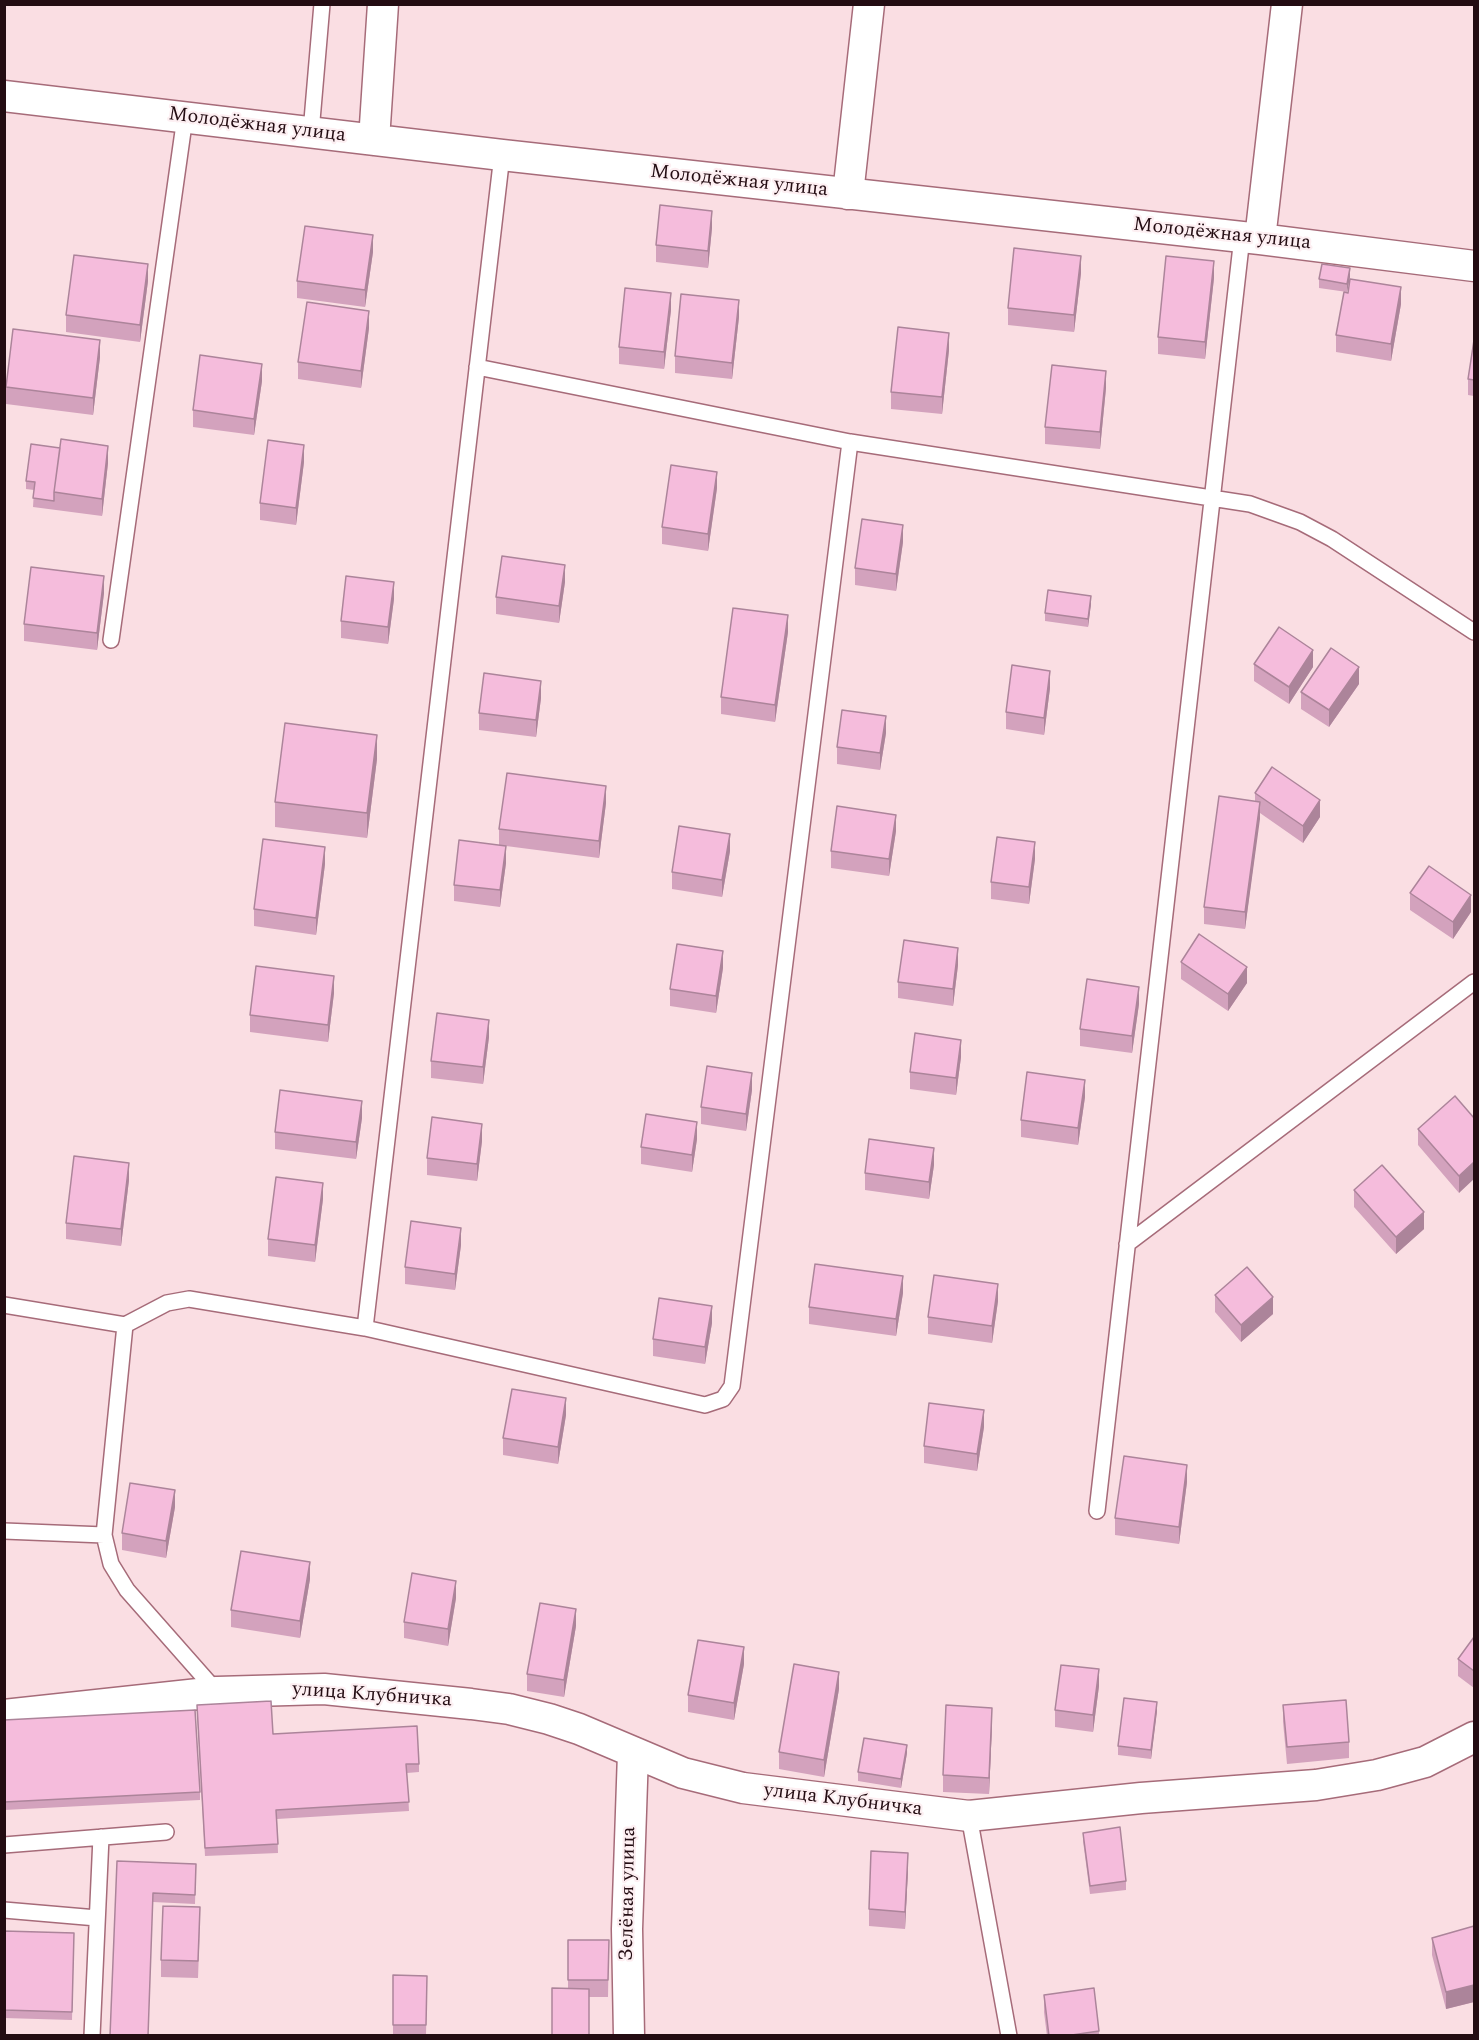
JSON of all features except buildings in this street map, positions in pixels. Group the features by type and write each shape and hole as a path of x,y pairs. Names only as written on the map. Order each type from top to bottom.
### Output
{"street":[{"path":"374,140 383,4"},
{"path":"848,194 869,4"},
{"path":"1251,238 1287,4"},
{"name":"Молодёжная улица","path":"4,96 502,155 1251,238 1474,266"},
{"name":"улица Клубничка","path":"4,1715 217,1692 324,1689 508,1709 579,1729 683,1773 743,1788 969,1816 1141,1798 1316,1785 1377,1775 1425,1762 1474,1737"},
{"name":"Зелёная улица","path":"629,2036 627,1929 633,1753"}],"lane":[{"path":"311,132 322,4"},
{"path":"111,640 185,117"},
{"path":"365,1328 502,155"},
{"path":"1097,1511 1212,497 1251,238"},
{"path":"477,367 850,442 1250,504 1300,522 1332,539 1474,632"},
{"path":"4,1305 125,1324 167,1303 189,1299 365,1328 705,1405 723,1399 732,1386 850,442"},
{"path":"1127,1244 1474,982"},
{"path":"125,1324 104,1535 111,1564 127,1590 217,1692"},
{"path":"4,1531 104,1535"},
{"path":"969,1816 1009,2036"},
{"path":"4,1845 166,1832"},
{"path":"92,2036 100,1837"},
{"path":"4,1910 97,1918"}]}
